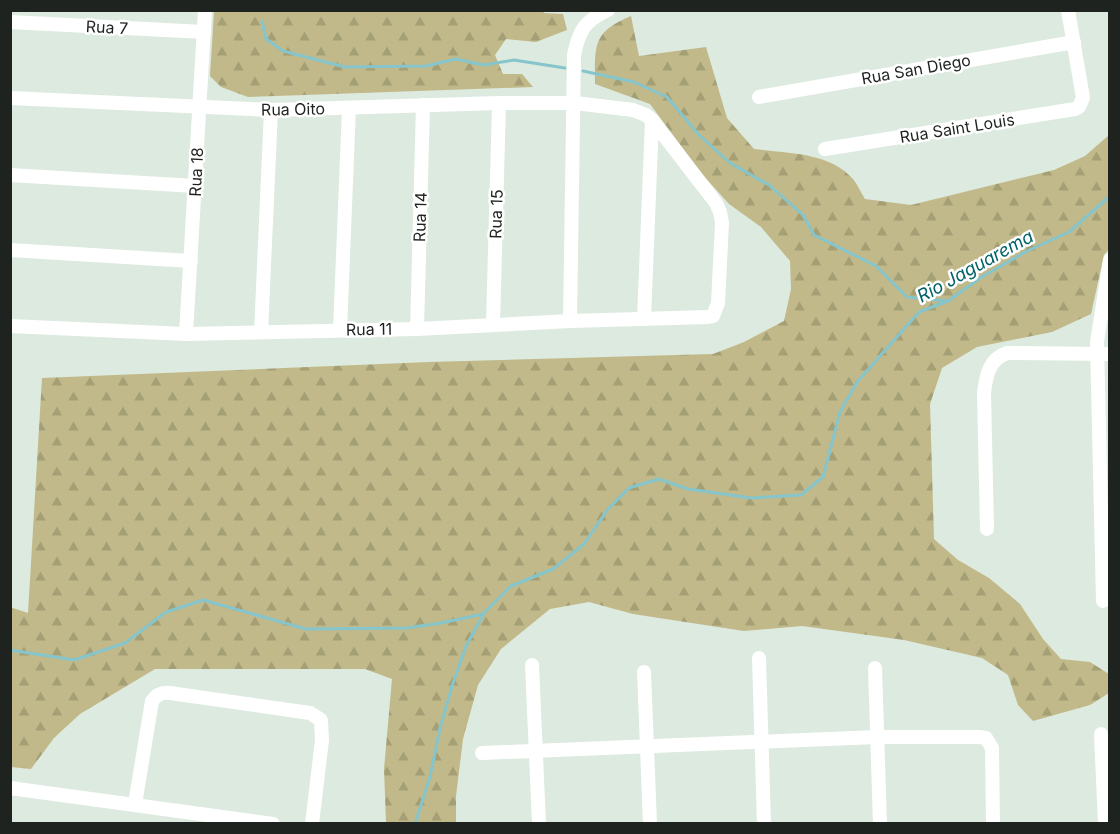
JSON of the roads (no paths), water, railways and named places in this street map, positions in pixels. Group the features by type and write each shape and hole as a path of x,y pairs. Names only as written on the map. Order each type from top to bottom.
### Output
{"street":[{"name":"Rua 18","path":"186,334 205,10"},
{"path":"570,321 574,55 578,37 587,22 608,10"},
{"path":"1068,10 1074,42"},
{"name":"Rua 7","path":"10,22 204,32"},
{"name":"Rua San Diego","path":"759,97 1074,42"},
{"name":"Rua Saint Louis","path":"825,149 1075,109 1079,107 1083,98 1074,42"},
{"name":"Rua Oito","path":"10,98 271,110 575,103 633,110 652,120"},
{"name":"Rua 15","path":"493,325 499,103"},
{"name":"Rua 14","path":"417,329 423,105"},
{"path":"340,330 349,108"},
{"path":"261,332 271,110"},
{"path":"644,319 652,120"},
{"name":"Rua 11","path":"10,326 186,334 417,329 713,316 718,303 722,223 720,212 716,203 652,120"},
{"path":"10,175 195,186"},
{"path":"10,250 191,261"},
{"path":"1103,601 1102,350 1110,260"},
{"path":"987,529 984,393 985,380 995,360 1007,353 1102,350"},
{"path":"759,658 764,824"},
{"path":"532,665 539,824"},
{"path":"875,668 880,824"},
{"path":"644,672 650,824"},
{"path":"135,804 152,701 156,695 163,692 310,713 321,720 322,740 312,824"},
{"path":"1101,734 1106,824"},
{"path":"482,753 877,737 986,738 992,748 993,824"},
{"path":"10,788 273,824"}],"waterway":[{"path":"262,21 266,39 283,51 345,67 426,66 456,59 483,65 514,60 565,68"},
{"path":"583,71 634,82 667,97 699,135 730,163 769,185 803,215 814,235 876,266 907,297 946,301"},
{"name":"Rio Jaguarema","path":"10,650 74,660 125,643 166,612 203,600 306,629 406,628 441,623 483,614 511,586 553,569 584,544 608,509 629,488 659,479 688,489 751,498 801,495 823,477 840,412 857,382 919,312 948,301 980,278 1027,251 1069,232 1110,196"},
{"path":"415,824 430,777 452,686 466,646 483,615"}]}
